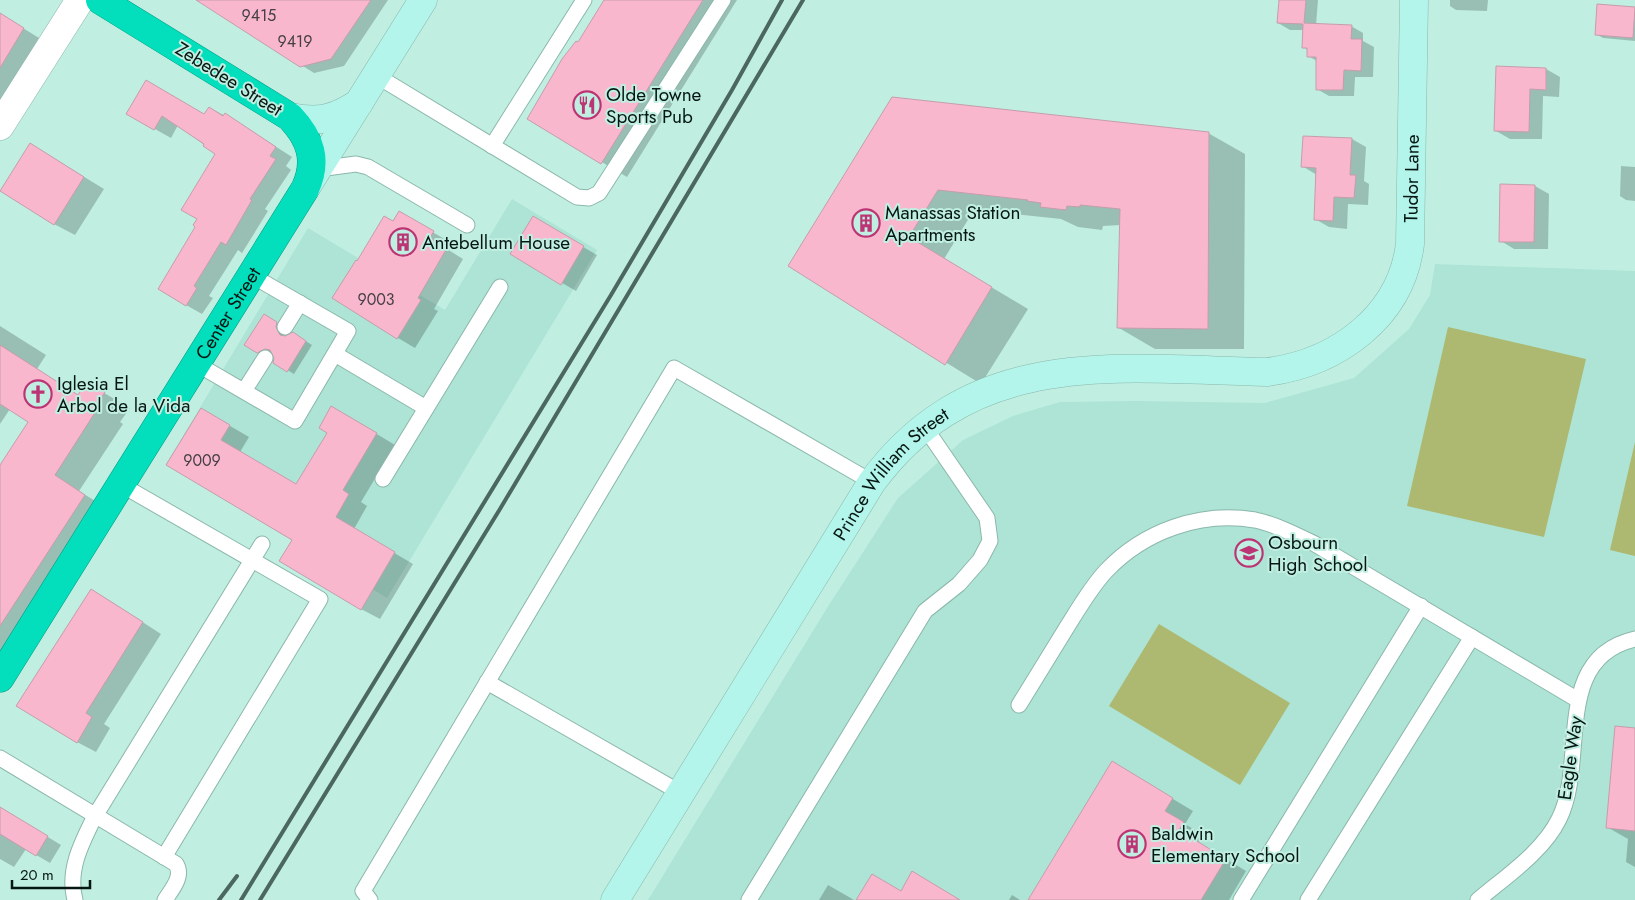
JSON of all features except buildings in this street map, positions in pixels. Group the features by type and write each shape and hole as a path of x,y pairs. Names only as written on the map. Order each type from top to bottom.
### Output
{"highway":[{"name":"Zebedee Street","path":"100,0 290,117 303,134 312,159 312,179"},
{"name":"Center Street","path":"0,678 312,179"}],"street":[{"path":"0,126 80,0"},
{"name":"Center Street","path":"312,179 424,0"},
{"name":"Tudor Lane","path":"1353,337 1376,318 1390,301 1401,283 1407,265 1410,234 1414,0"},
{"name":"Center Street","path":"290,117 307,120 339,116 360,102"},
{"name":"Prince William Street","path":"615,900 872,482 892,455 924,426 973,397 997,387 1041,375 1108,369 1274,371 1307,364 1325,356 1353,337"}],"lane":[{"path":"492,146 584,0"},
{"path":"377,76 577,197 589,198 599,192 723,0"},
{"path":"312,179 356,164 368,167 467,225"},
{"path":"196,364 295,421 348,331 251,276"},
{"path":"383,479 500,287"},
{"path":"285,327 300,304"},
{"path":"335,354 426,408"},
{"path":"244,392 265,358"},
{"path":"370,900 363,891 674,368 872,482"},
{"path":"749,900 926,611 959,584 980,560 990,542 987,518 924,426"},
{"path":"120,484 320,600 164,857"},
{"path":"1019,705 1080,606 1105,572 1128,550 1154,534 1187,523 1223,517 1256,520 1291,532 1315,544 1578,700"},
{"path":"75,900 72,880 75,863 95,816 262,544"},
{"path":"1241,900 1421,606"},
{"path":"1308,900 1472,637"},
{"name":"Eagle Way","path":"1478,900 1526,858 1558,821 1566,802 1578,700 1584,680 1595,662 1611,648 1635,639"},
{"path":"487,682 681,793"},
{"path":"0,758 176,864 179,874 165,900"}],"shaded area":[{"path":"512,199 597,250 387,598 166,464 308,228 445,310"},
{"name":"Osbourn High School","path":"1435,264 1635,271 1635,900 648,900 827,608 898,498 963,440 1013,416 1060,402 1265,403 1354,378 1409,329 1430,295"}],"green space":[{"path":"1448,327 1586,359 1544,537 1407,506"},
{"path":"1635,442 1635,556 1610,550"},
{"path":"1159,624 1290,703 1240,785 1109,706"}],"railway":[{"path":"241,900 611,295 732,90 782,0"},
{"path":"260,900 500,509 803,0"},
{"path":"219,900 237,876"}],"place":[{"name":"Olde Towne Sports Pub","path":"587,105"},
{"name":"Manassas Station Apartments","path":"866,223"},
{"name":"Antebellum House","path":"403,242"},
{"name":"Iglesia El Arbol de la Vida","path":"38,394"},
{"name":"Osbourn High School","path":"1249,553"},
{"name":"Baldwin Elementary School","path":"1132,844"}]}
